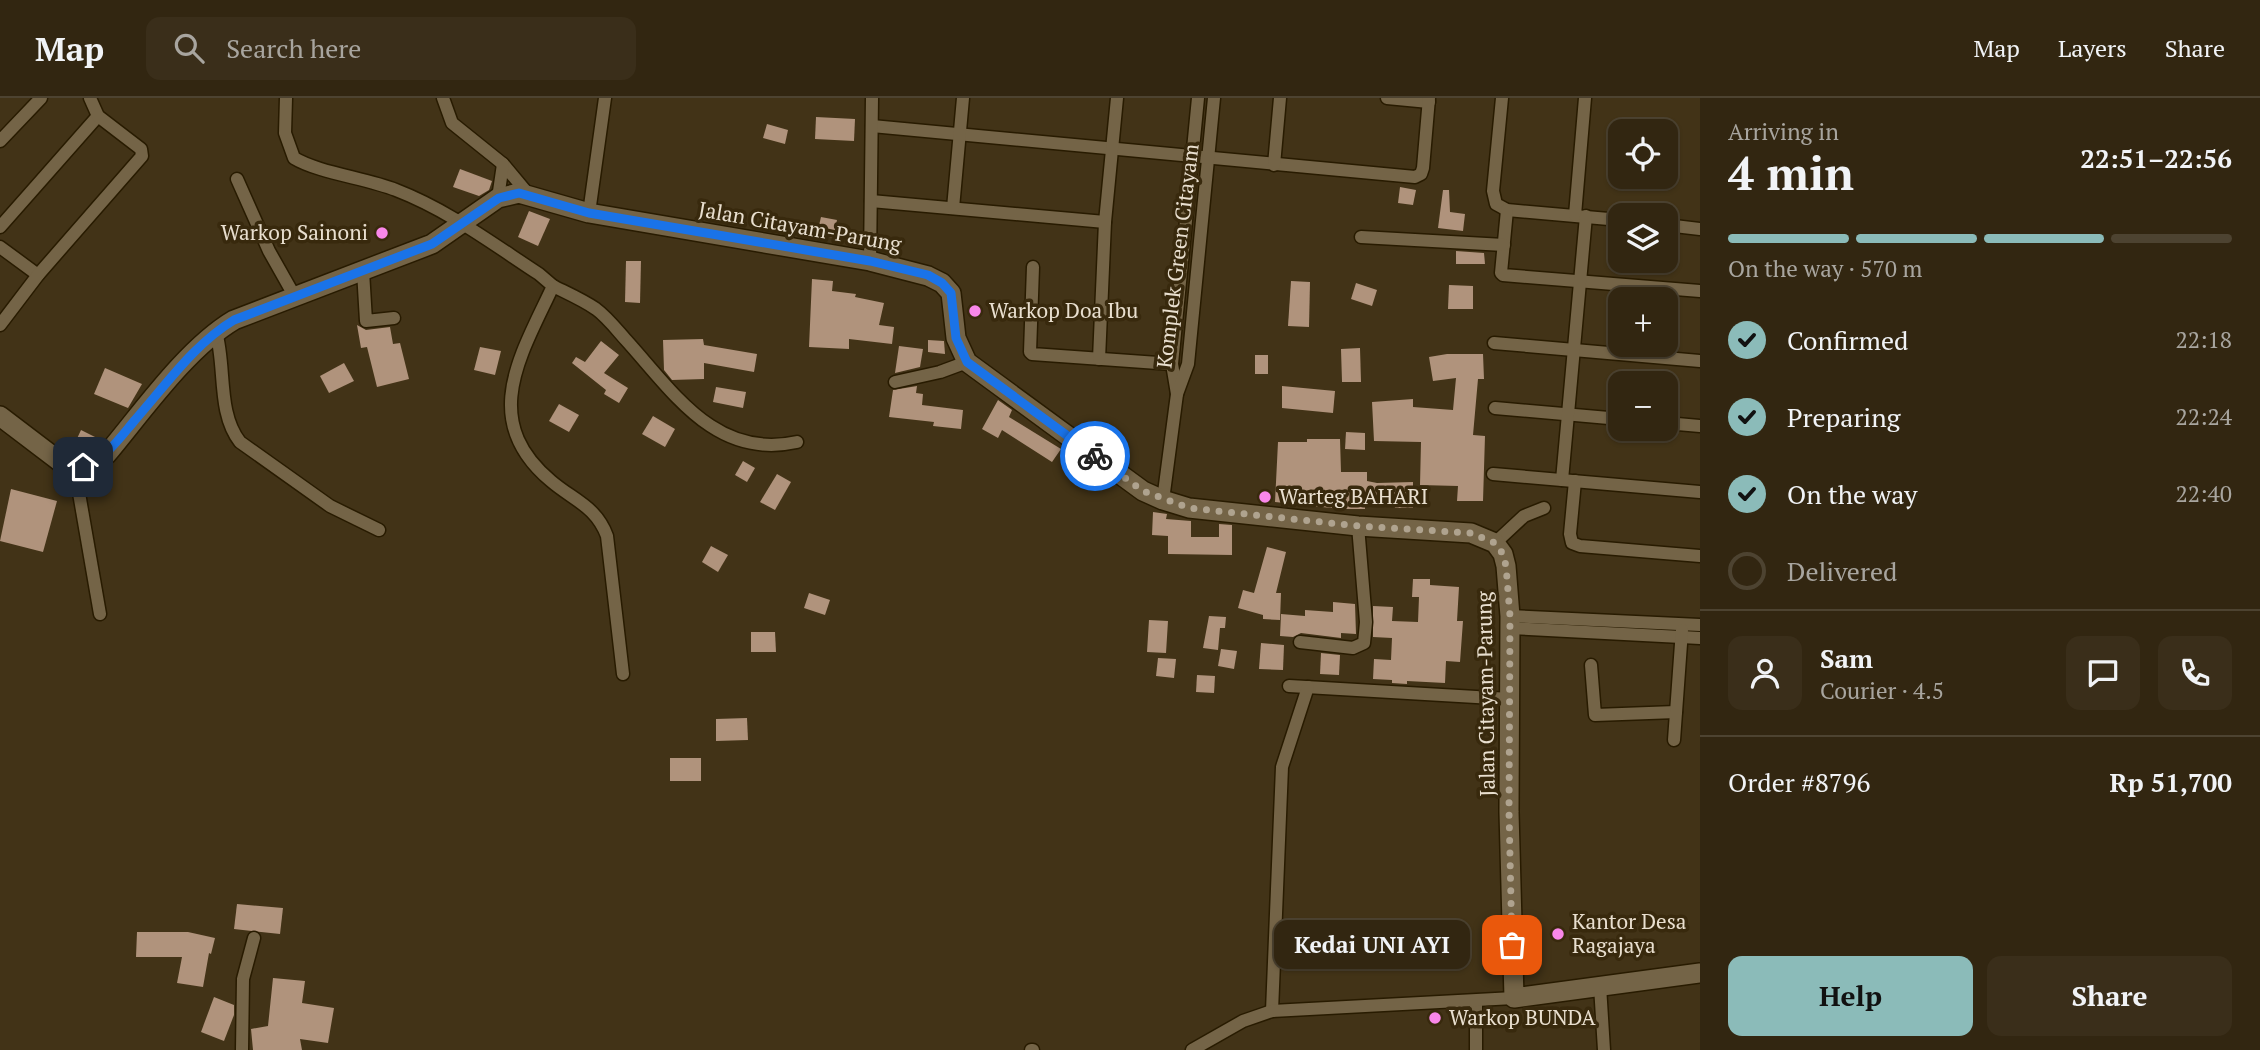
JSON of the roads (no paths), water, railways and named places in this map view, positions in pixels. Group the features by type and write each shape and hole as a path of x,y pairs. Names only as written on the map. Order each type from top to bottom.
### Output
{"street":[{"path":"0,141 41,98"},
{"path":"0,325 38,275 142,156 141,149 98,116 90,98"},
{"path":"286,98 285,133 294,158 312,166 395,189 442,211 539,274 553,286 597,310 676,396 713,429 748,444 779,446 797,442"},
{"path":"443,98 452,123 503,164 530,196"},
{"path":"589,213 605,98"},
{"path":"870,261 872,98"},
{"path":"953,208 963,98"},
{"path":"1099,359 1105,222 1117,98"},
{"path":"1177,394 1172,364 1198,98"},
{"name":"Komplek Green Citayam","path":"1163,500 1177,394 1188,364 1214,98"},
{"path":"1274,165 1280,98"},
{"path":"872,126 1415,177 1421,174 1423,168 1429,100 1387,98"},
{"path":"1502,98 1494,198 1496,204 1507,210 1608,218"},
{"path":"1585,98 1580,280 1568,414 1572,543 1580,546 1700,555"},
{"path":"0,227 98,116"},
{"path":"0,416 67,467 75,470 107,454 199,346 216,332 234,320 432,244 488,205 503,164"},
{"path":"237,179 270,251 295,297"},
{"name":"Jalan Citayam-Parung","path":"488,205 512,193 589,213 909,269 942,283 951,293 956,338 967,362"},
{"path":"871,201 1105,222"},
{"path":"1507,210 1501,273 1503,275 1700,291"},
{"path":"1678,226 1700,229"},
{"path":"1361,237 1504,245"},
{"path":"0,247 38,275"},
{"path":"1033,267 1030,352 1035,355 1172,364"},
{"path":"363,271 366,320 394,318"},
{"path":"553,286 513,379 510,406 513,432 525,455 550,480 600,518 607,536 623,674"},
{"path":"216,332 223,365 230,430 240,442 330,506 379,530"},
{"path":"1494,343 1700,361"},
{"path":"895,382 940,372 967,362 1143,491 1189,508 1358,526 1471,533 1495,543 1524,516 1544,508"},
{"path":"1495,408 1608,418"},
{"path":"1678,424 1700,425"},
{"path":"75,470 100,614"},
{"path":"1493,474 1700,492"},
{"path":"1300,642 1353,648 1364,643 1366,622 1358,526"},
{"name":"Jalan Citayam-Parung","path":"1495,543 1503,554 1506,566 1510,622 1514,998"},
{"path":"1510,622 1700,625"},
{"path":"1510,622 1700,638"},
{"path":"1674,740 1682,623"},
{"path":"1591,664 1594,715 1676,712"},
{"path":"1289,686 1510,699"},
{"path":"1272,1011 1282,767 1308,687"},
{"path":"242,1050 243,979 254,938"},
{"path":"1200,1048 1243,1021 1272,1011 1514,998 1700,973"},
{"path":"1600,986 1604,1050"},
{"path":"1476,1001 1476,1050"}],"place":[{"name":"Warkop Sainoni","path":"382,233"},
{"name":"Warkop Doa Ibu","path":"975,311"},
{"name":"Warteg BAHARI","path":"1265,497"},
{"name":"Kantor Desa Ragajaya","path":"1558,934"},
{"name":"Kedai UNI AYI","path":"1512,945"},
{"name":"Warkop BUNDA","path":"1435,1018"}]}
